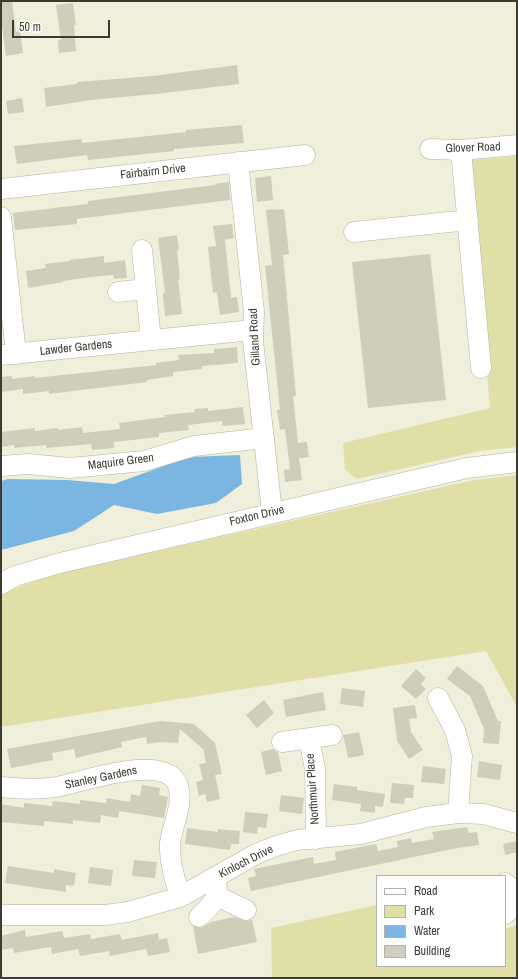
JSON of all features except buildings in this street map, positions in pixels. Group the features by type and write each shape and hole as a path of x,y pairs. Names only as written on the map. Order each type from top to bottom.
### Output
{"street":[{"name":"Glover Road","path":"430,149 461,150 517,145"},
{"path":"461,150 481,368"},
{"name":"Fairbairn Drive","path":"1,189 305,154"},
{"name":"Gilland Road","path":"238,162 254,312 253,342 272,512"},
{"path":"1,217 9,355"},
{"path":"354,232 468,220"},
{"path":"142,250 151,340"},
{"path":"118,292 146,289"},
{"name":"Lawder Gardens","path":"9,355 254,330"},
{"name":"Maquire Green","path":"1,466 28,464 70,468 144,461 157,459 194,446 264,438"},
{"name":"Foxton Drive","path":"1,584 15,576 60,563 272,512 467,468 517,462"},
{"path":"438,698 455,730 462,756 458,813"},
{"name":"Northmuir Place","path":"282,742 332,735"},
{"name":"Northmuir Place","path":"309,739 315,769 316,839"},
{"name":"Stanley Gardens","path":"1,787 26,789 54,787 112,773 146,769 170,776 178,786 179,803 170,844 171,865 180,896"},
{"name":"Kinloch Drive","path":"1,915 113,914 128,912 216,887 256,854 276,846 298,840 361,834 426,817 458,813 484,814 517,823"},
{"path":"506,913 512,908 514,903 511,884"},
{"path":"199,917 216,887 246,910"}],"green space":[{"path":"517,156 517,447 480,451 357,479 345,470 343,443 490,408 469,160"},
{"path":"517,475 517,707 486,651 1,727 2,592 64,572 474,480"},
{"path":"376,905 376,967 506,967 506,929 517,925 517,978 272,978 271,928"}],"water":[{"path":"240,455 242,484 216,503 157,514 114,505 74,531 1,550 1,481 8,479 67,480 114,484 189,457"}]}
